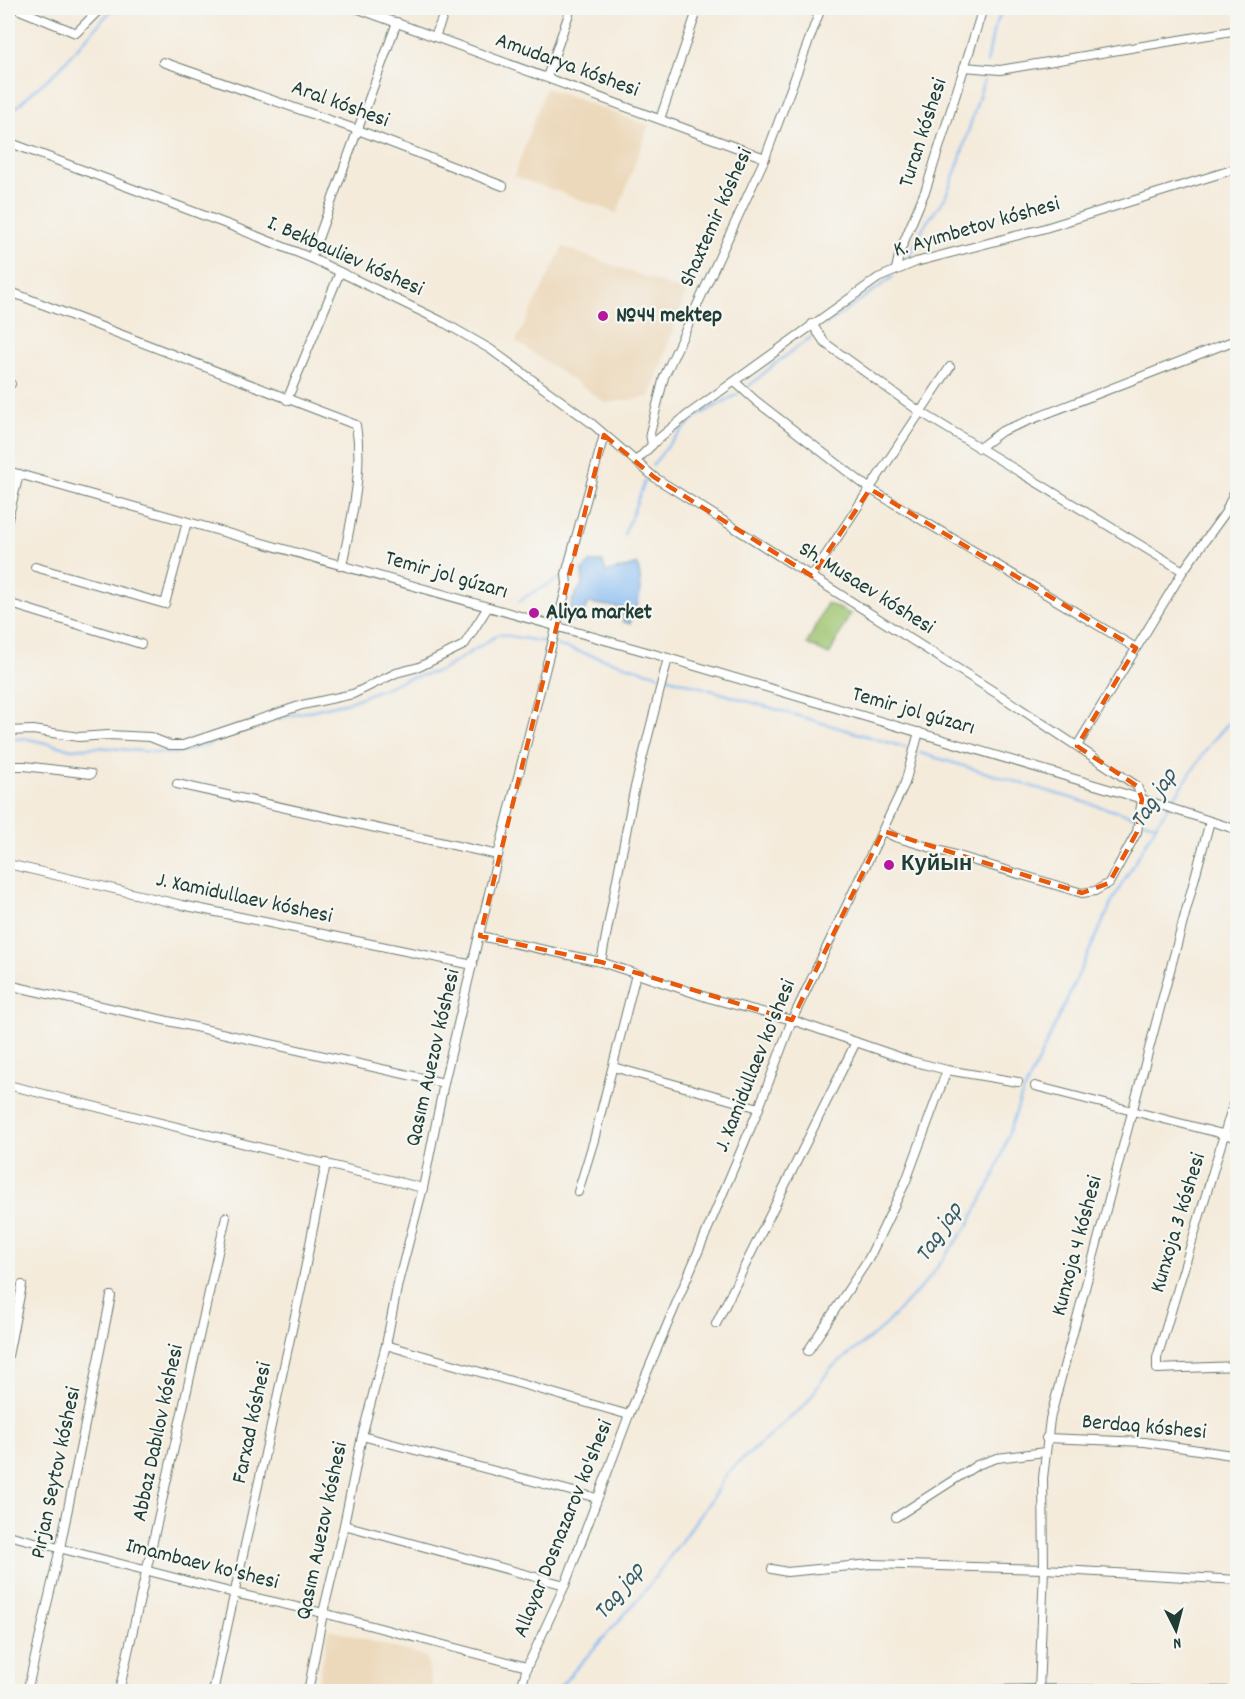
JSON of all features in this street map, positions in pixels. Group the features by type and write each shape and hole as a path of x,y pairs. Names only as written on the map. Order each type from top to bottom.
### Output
{"street":[{"path":"15,8 76,33 101,8"},
{"name":"Amudarya kóshesi","path":"356,8 765,158"},
{"path":"435,37 446,8"},
{"path":"547,77 571,8"},
{"path":"660,119 698,8"},
{"name":"Shaxtemir kóshesi","path":"652,445 650,433 664,377 765,158 821,8"},
{"name":"Turan kóshesi","path":"896,269 900,251 926,189 983,8"},
{"path":"311,258 397,22"},
{"path":"964,67 1000,70 1238,30"},
{"name":"Aral kóshesi","path":"163,62 358,130 503,186"},
{"name":"I. Bekbauliev kóshesi","path":"8,142 311,258 441,321 490,349 590,422 637,460"},
{"name":"K. Ayımbetov kóshesi","path":"637,460 686,416 812,324 878,278 896,269 1042,229 1238,168"},
{"path":"287,400 340,272"},
{"path":"8,291 356,425 359,445 358,486 342,566"},
{"path":"812,324 825,343 919,411 1183,571"},
{"path":"979,448 1002,431 1238,339"},
{"path":"812,576 950,367"},
{"path":"735,382 756,401 870,489 1136,648"},
{"name":"Qasım Auezov kóshesi","path":"308,1692 322,1613 344,1525 362,1436 386,1346 398,1283 423,1188 444,1083 498,855 567,585 566,574 604,435"},
{"name":"Sh. Musaev kóshesi","path":"637,460 654,477 1137,786 1146,800"},
{"name":"Temir jol gúzarı","path":"8,471 668,658 1210,821"},
{"path":"8,519 19,474"},
{"path":"1077,746 1183,571 1225,513 1238,483"},
{"path":"35,567 165,604 187,522"},
{"path":"8,603 141,644"},
{"path":"8,730 33,730 79,736 150,737 170,745 183,746 302,705 352,694 396,673 419,667 464,645 488,607"},
{"path":"600,962 634,791 668,658"},
{"name":"J. Xamidullaev ko'shesi","path":"629,1415 759,1108 792,1020 904,783 919,732"},
{"path":"8,766 90,774"},
{"path":"177,784 498,855"},
{"path":"883,831 895,837 1082,893 1095,891 1109,883 1137,832 1146,800"},
{"path":"1210,821 1238,830"},
{"name":"Kunxoja 4 kóshesi","path":"1039,1690 1044,1569 1043,1478 1046,1438 1210,821"},
{"name":"J. Xamidullaev kóshesi","path":"8,864 182,905 473,966"},
{"path":"480,936 600,962 709,998 792,1020 911,1061 947,1070 1018,1082"},
{"path":"578,1192 614,1067 636,974"},
{"path":"8,985 444,1083"},
{"path":"716,1324 856,1042"},
{"path":"614,1067 759,1108"},
{"path":"808,1351 869,1258 906,1181 947,1070"},
{"path":"8,1085 423,1188"},
{"path":"1035,1086 1238,1138"},
{"name":"Kunxoja 3 kóshesi","path":"1238,1088 1157,1358 1157,1369 1238,1366"},
{"name":"Farxad kóshesi","path":"213,1692 326,1163"},
{"name":"Abbaz Dabılov kóshesi","path":"119,1692 226,1217"},
{"path":"8,1356 22,1285"},
{"name":"Pırjan Seytov kóshesi","path":"27,1692 60,1548 111,1296"},
{"name":"Allayar Dosnazarov ko'shesi","path":"386,1346 629,1415 565,1585 527,1667 520,1692"},
{"path":"362,1436 597,1498"},
{"name":"Berdaq kóshesi","path":"1046,1438 1145,1442 1238,1456"},
{"path":"896,1517 977,1465 997,1458 1045,1452"},
{"path":"344,1525 565,1585"},
{"name":"Imambaev ko'shesi","path":"8,1535 234,1593 322,1613 527,1667"},
{"path":"772,1569 787,1572 871,1564 1044,1569 1238,1580"},
{"path":"874,1692 1238,1691"}],"highlighted area":[{"path":"604,435 654,477 812,576 870,489 1136,648 1077,746 1137,786 1142,799 1137,832 1109,883 1082,893 883,831 792,1020 601,962 480,936"}],"shaded area":[{"path":"546,88 649,125 617,213 514,176"},
{"name":"№44 mektep","path":"563,247 686,292 650,397 606,403 516,341"},
{"path":"329,1629 426,1657 433,1691 316,1691"}],"green space":[{"path":"827,603 850,614 829,655 807,644"}],"water":[{"path":"591,562 603,562 606,573 637,564 640,594 630,623 623,622 622,608 588,603 579,622 572,621 571,606 583,584 582,571"}],"waterway":[{"path":"8,116 57,71 113,8"},
{"path":"987,63 993,32 1003,8"},
{"path":"910,255 924,226 945,198 959,162 984,80"},
{"path":"826,325 894,276"},
{"path":"749,386 814,335"},
{"path":"652,466 670,443 697,416 738,394"},
{"path":"624,535 646,479"},
{"path":"519,602 561,577"},
{"path":"8,740 24,738 72,749 98,747 175,754 275,719 352,701 406,679 441,671 499,634 544,642"},
{"path":"556,645 659,675"},
{"path":"666,677 907,748"},
{"name":"Tag jap","path":"555,1692 642,1595 713,1497 728,1472 805,1405 830,1369 878,1332 926,1282 968,1226 995,1174 1020,1100 1114,898 1156,825 1210,744 1238,712"},
{"path":"920,753 1135,817"},
{"path":"1144,821 1156,825"}],"place":[{"name":"№44 mektep","path":"603,316"},
{"name":"Aliya market","path":"534,613"},
{"name":"Куйын","path":"889,865"}]}
